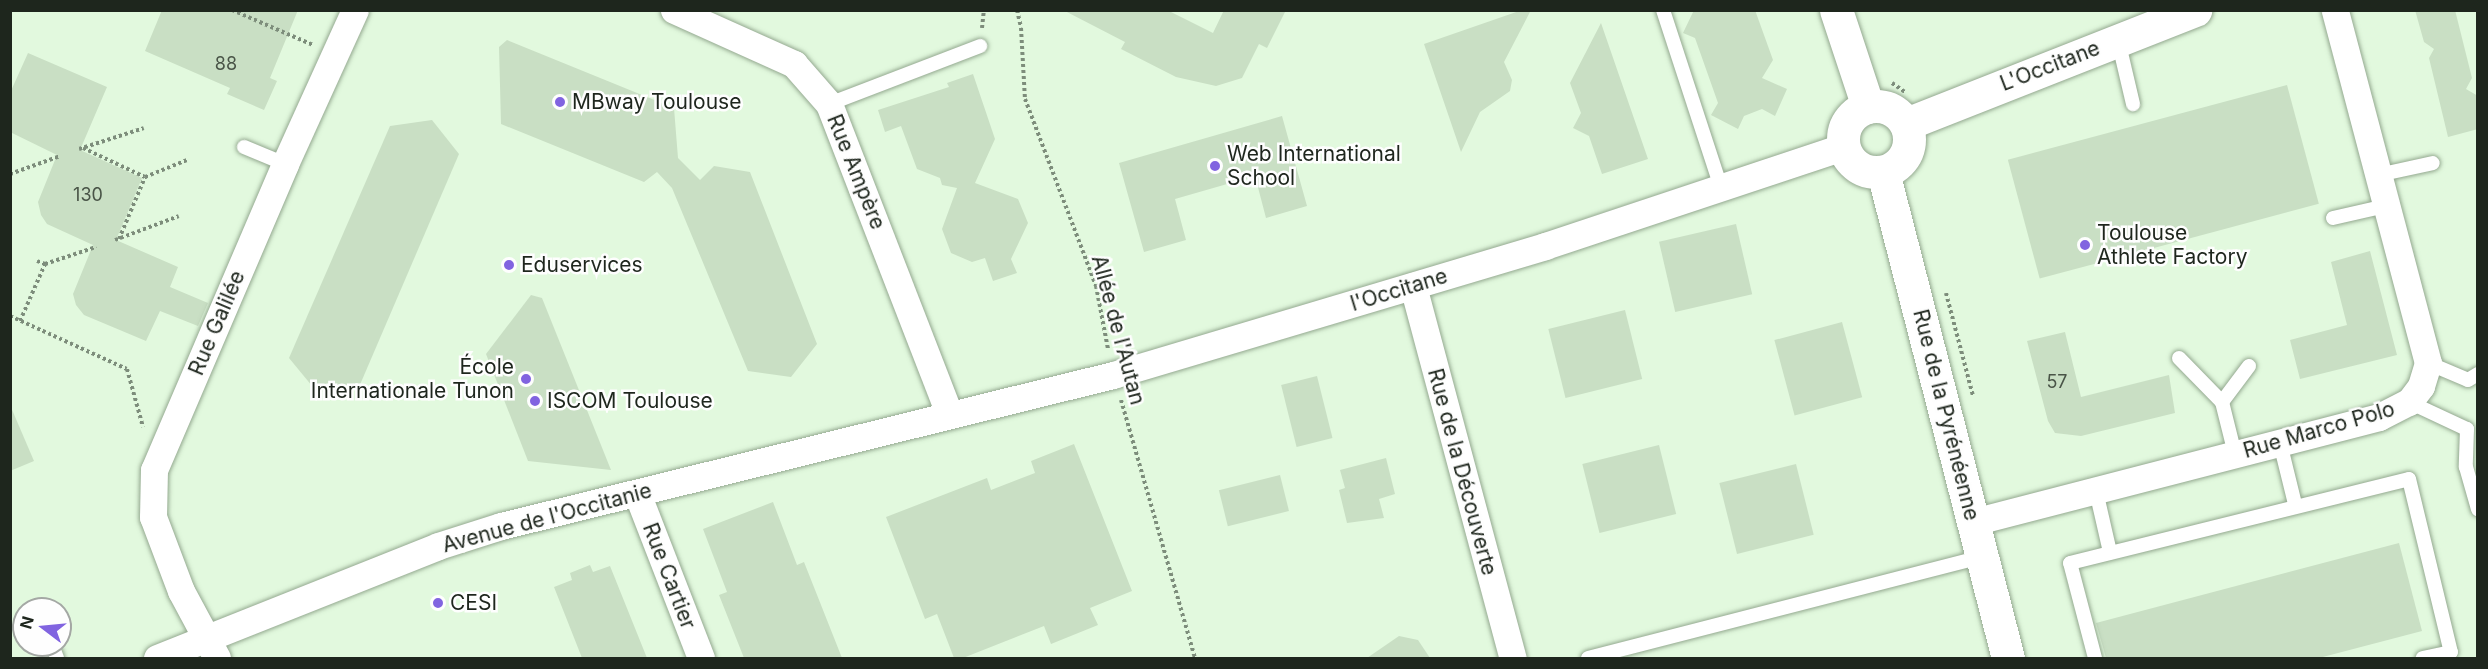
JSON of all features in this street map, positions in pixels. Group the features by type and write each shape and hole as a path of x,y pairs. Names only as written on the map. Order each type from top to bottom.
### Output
{"street":[{"name":"Rue Galilée","path":"213,648 182,591 153,517 154,470 285,164 356,10"},
{"name":"Rue Ampère","path":"674,10 794,64 829,104 949,413"},
{"path":"1836,10 1868,107"},
{"name":"L'Occitane","path":"1906,124 2195,10"},
{"path":"2335,10 2428,363"},
{"path":"1868,107 1890,108 1906,124 1910,144 1906,154 1892,169 1872,173 1854,165 1843,147 1845,126 1850,117 1868,107"},
{"name":"l'Occitane","path":"949,413 1113,375 1398,286 1545,246 1720,184 1843,147"},
{"name":"Rue de la Pyrénéenne","path":"1883,172 2008,658"},
{"name":"Rue de la Découverte","path":"1398,286 1513,658"},
{"name":"Rue Marco Polo","path":"1973,522 2379,417 2409,402 2421,386 2428,363"},
{"name":"Avenue de l'Occitanie","path":"157,658 213,648 438,546 501,526 949,413"},
{"name":"Rue Cartier","path":"637,493 701,658"}],"lane":[{"path":"1663,10 1720,184"},
{"path":"2118,40 2133,104"},
{"path":"829,104 980,46"},
{"path":"244,147 285,164"},
{"path":"2378,175 2433,163"},
{"path":"2333,218 2386,206"},
{"path":"2180,358 2222,402 2235,454"},
{"path":"2428,363 2468,380 2478,374"},
{"path":"2222,402 2248,366"},
{"path":"2409,402 2472,426 2466,467 2478,509"},
{"path":"2280,443 2295,504"},
{"path":"2095,658 2070,563 2295,504 2409,479 2451,652 2423,658"},
{"path":"2096,491 2110,552"},
{"path":"1588,658 1982,557"}],"path":[{"path":"232,10 335,55"},
{"name":"Allée de l'Autan","path":"1017,10 1022,28 1025,99 1096,286 1113,375 1195,658"},
{"path":"144,128 81,149 145,177"},
{"path":"10,174 60,156"},
{"path":"179,216 117,239 145,177 187,160"},
{"path":"37,261 45,264 96,247"},
{"path":"20,321 45,264"},
{"path":"10,316 127,369 154,470"}],"building":[{"path":"162,10 298,10 270,78 277,81 264,110 227,94 230,88 145,51"},
{"path":"1063,10 1167,10 1213,33 1224,10 1286,10 1267,48 1259,44 1242,78 1216,86 1176,77 1121,49 1125,42"},
{"path":"1522,10 1531,10 1504,62 1512,80 1510,91 1480,112 1461,152 1424,44"},
{"path":"1694,10 1755,10 1773,60 1762,78 1787,89 1775,116 1762,109 1744,116 1738,129 1711,115 1718,103 1695,38 1683,33"},
{"path":"2415,10 2455,10 2472,78 2466,89 2478,96 2478,129 2448,137 2429,58 2434,49 2424,42"},
{"path":"1601,23 1648,159 1602,174 1589,136 1573,128 1581,113 1570,83"},
{"path":"507,40 674,108 678,158 700,180 714,166 750,172 817,344 791,377 748,371 672,188 657,172 644,182 501,124 499,47"},
{"path":"28,53 107,87 80,150 142,178 116,240 178,267 170,287 208,303 198,326 160,311 146,341 84,315 76,305 73,294 93,245 47,224 41,215 38,202 57,155 10,132 10,93"},
{"path":"973,74 995,139 975,183 1018,199 1028,223 1011,259 1017,273 993,281 985,258 972,262 951,253 942,229 957,188 942,185 940,178 917,169 901,126 885,132 878,110 949,87 947,83"},
{"path":"2287,85 2319,204 2040,279 2008,160"},
{"path":"1282,116 1307,206 1266,218 1255,176 1175,199 1186,240 1144,252 1119,163"},
{"path":"432,120 459,154 359,387 317,392 289,358 390,126"},
{"path":"1736,224 1752,294 1675,312 1659,242"},
{"path":"2370,251 2397,355 2300,379 2290,340 2347,325 2331,262"},
{"path":"531,295 542,298 611,470 528,461 486,354"},
{"path":"1625,310 1642,379 1566,398 1548,329"},
{"path":"1842,322 1862,397 1795,415 1774,340"},
{"path":"2065,332 2081,397 2169,375 2175,413 2081,436 2055,433 2048,421 2027,341"},
{"path":"1317,376 1332,438 1297,447 1281,385"},
{"path":"10,405 34,461 10,471"},
{"path":"1074,444 1132,591 1090,608 1098,625 1051,644 1044,626 963,658 954,658 937,614 925,619 886,517 987,478 991,490 1035,473 1031,461"},
{"path":"1659,445 1676,514 1600,533 1582,464"},
{"path":"1386,458 1395,494 1379,499 1384,518 1347,523 1339,490 1345,488 1340,470"},
{"path":"1796,464 1814,535 1737,554 1719,483"},
{"path":"1280,475 1289,511 1228,526 1219,490"},
{"path":"773,502 797,565 804,562 842,658 744,658 719,595 727,592 703,529"},
{"path":"2399,543 2422,631 2319,658 2106,658 2096,623"},
{"path":"590,565 593,572 610,566 647,658 582,658 554,587 572,580 570,573"},
{"path":"1399,636 1418,640 1430,658 1367,658"}],"place":[{"name":"MBway Toulouse","path":"560,102"},
{"name":"Web International School","path":"1215,166"},
{"name":"Toulouse Athlete Factory","path":"2085,245"},
{"name":"Eduservices","path":"509,265"},
{"name":"École Internationale Tunon","path":"526,379"},
{"name":"ISCOM Toulouse","path":"535,401"},
{"name":"CESI","path":"438,603"}]}
